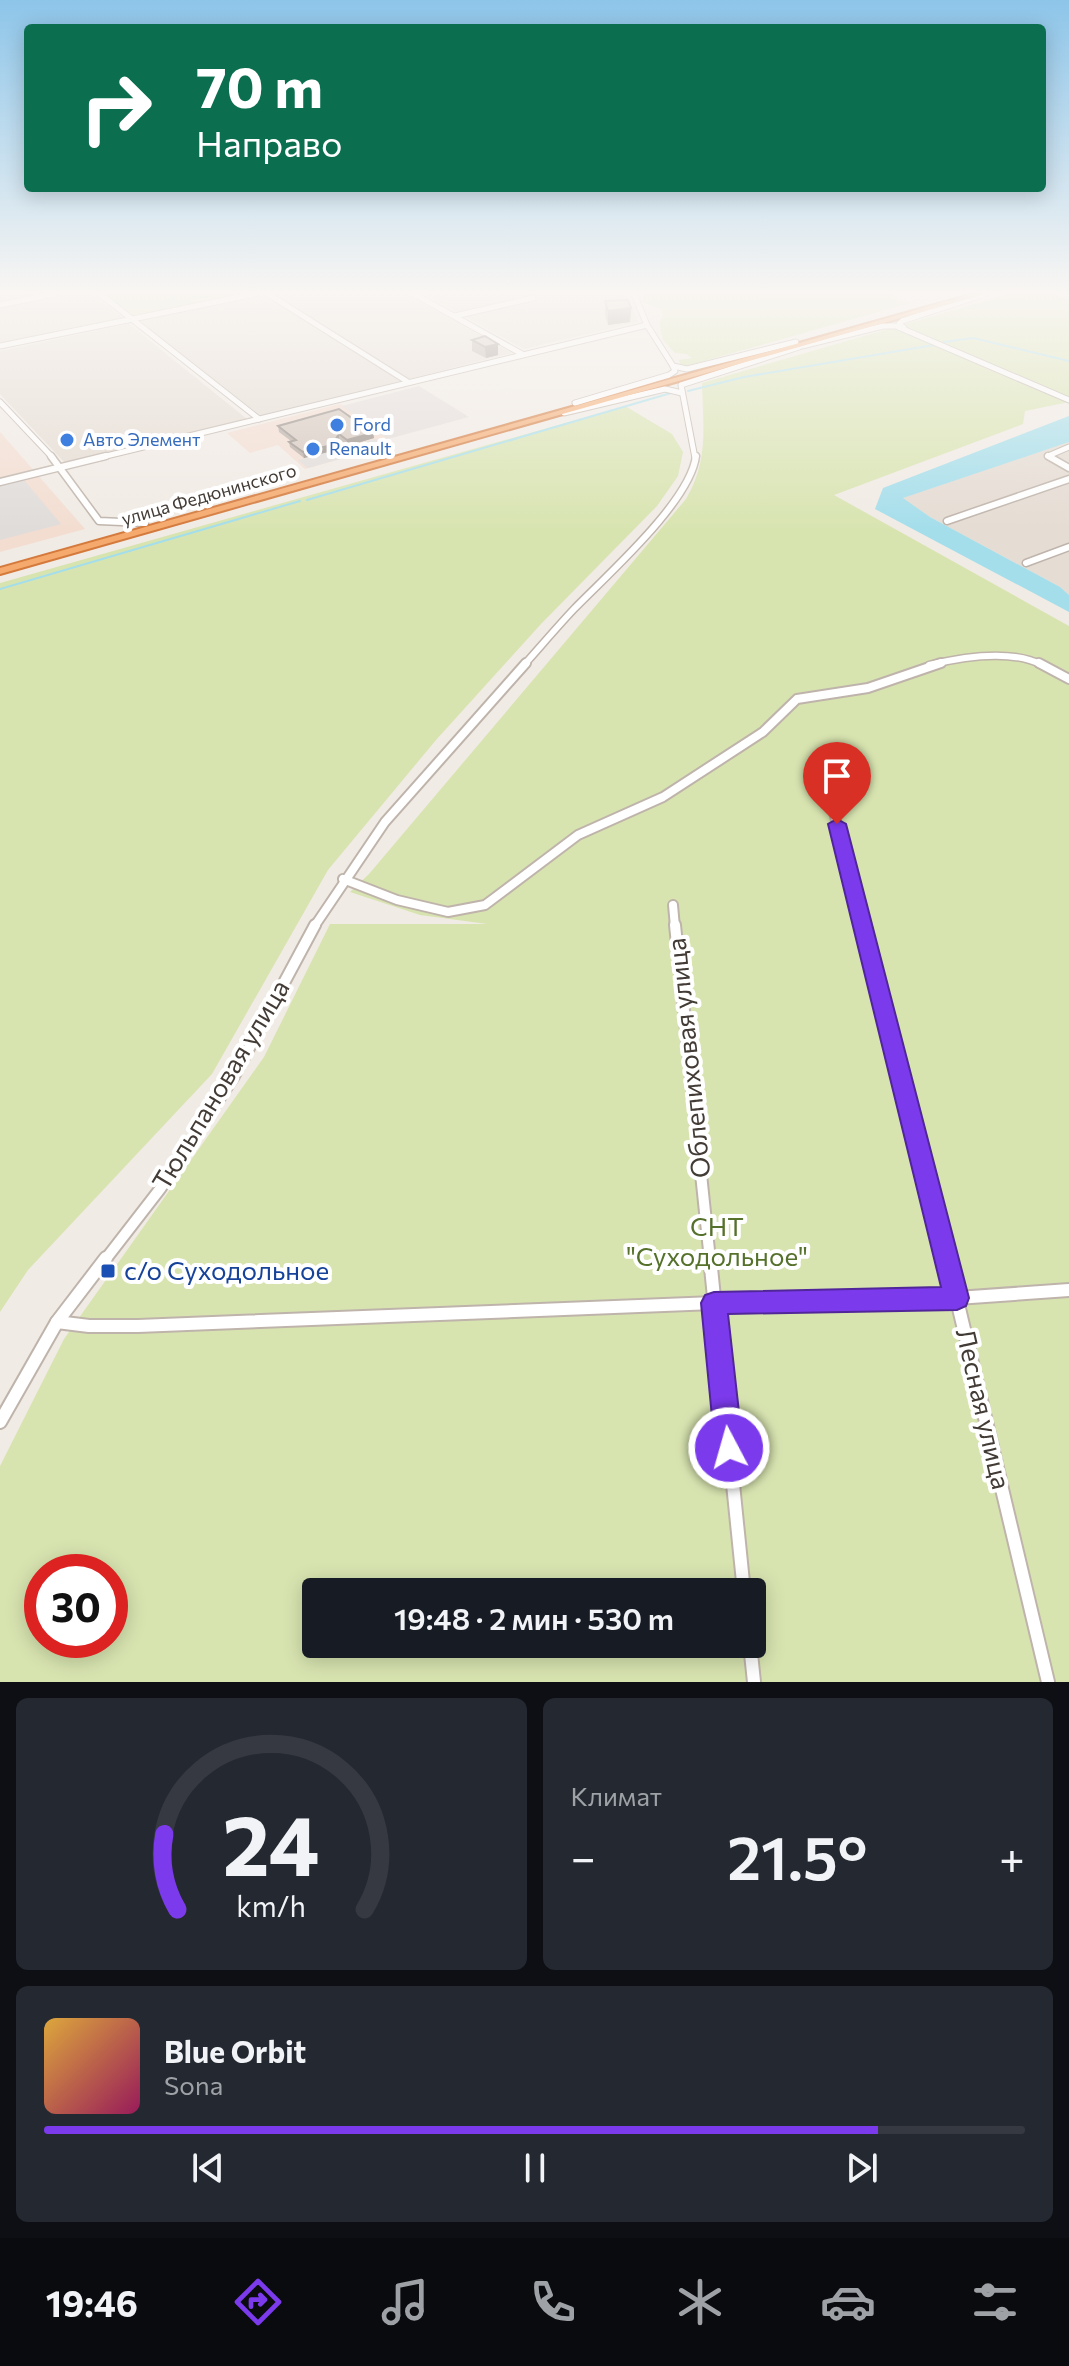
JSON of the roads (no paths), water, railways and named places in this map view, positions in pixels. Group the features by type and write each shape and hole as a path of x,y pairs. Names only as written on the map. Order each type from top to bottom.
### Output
{"highway":[{"name":"улица Федюнинского","path":"0,564 693,372"},
{"name":"улица Федюнинского","path":"0,571 702,372"}],"street":[{"path":"199,372 259,419"},
{"path":"393,372 408,382"},
{"path":"0,482 447,372"},
{"path":"575,403 674,372"},
{"path":"682,393 680,387 683,384 723,372"},
{"path":"1006,372 1069,400"},
{"path":"551,415 604,406 665,389 682,393"},
{"name":"Тюльпановая улица","path":"0,1422 57,1322 160,1189 234,1076 343,879 385,822 466,728 677,499 694,470 696,453 682,393"},
{"path":"0,402 61,467 99,521 145,523"},
{"path":"1069,447 1048,456 1069,468"},
{"path":"947,521 1069,479"},
{"path":"1026,563 1069,547"},
{"path":"343,879 397,900 448,912 485,905 578,835 663,797 763,732 797,699 868,688 932,664 1004,656 1031,659 1069,679"},
{"name":"Лесная улица","path":"822,765 957,1298 1048,1682"},
{"name":"Облепиховая улица","path":"673,905 743,1578"},
{"path":"57,1322 89,1326 138,1326 714,1303 957,1298 1069,1290"},
{"path":"751,1658 754,1682"}],"water":[{"path":"1069,416 1069,442 903,498 930,517 1060,587 1069,595 1069,612 875,509 883,488"}],"waterway":[{"path":"688,391 771,372"},
{"path":"307,500 671,393"},
{"path":"0,589 300,501"}],"place":[{"name":"Ford","path":"337,425"},
{"name":"Авто Элемент","path":"67,440"},
{"name":"Renault","path":"313,449"},
{"name":"с/о Суходольное","path":"108,1271"}],"park label":[{"name":"СНТ \"Суходольное\"","path":"717,1242"}]}
